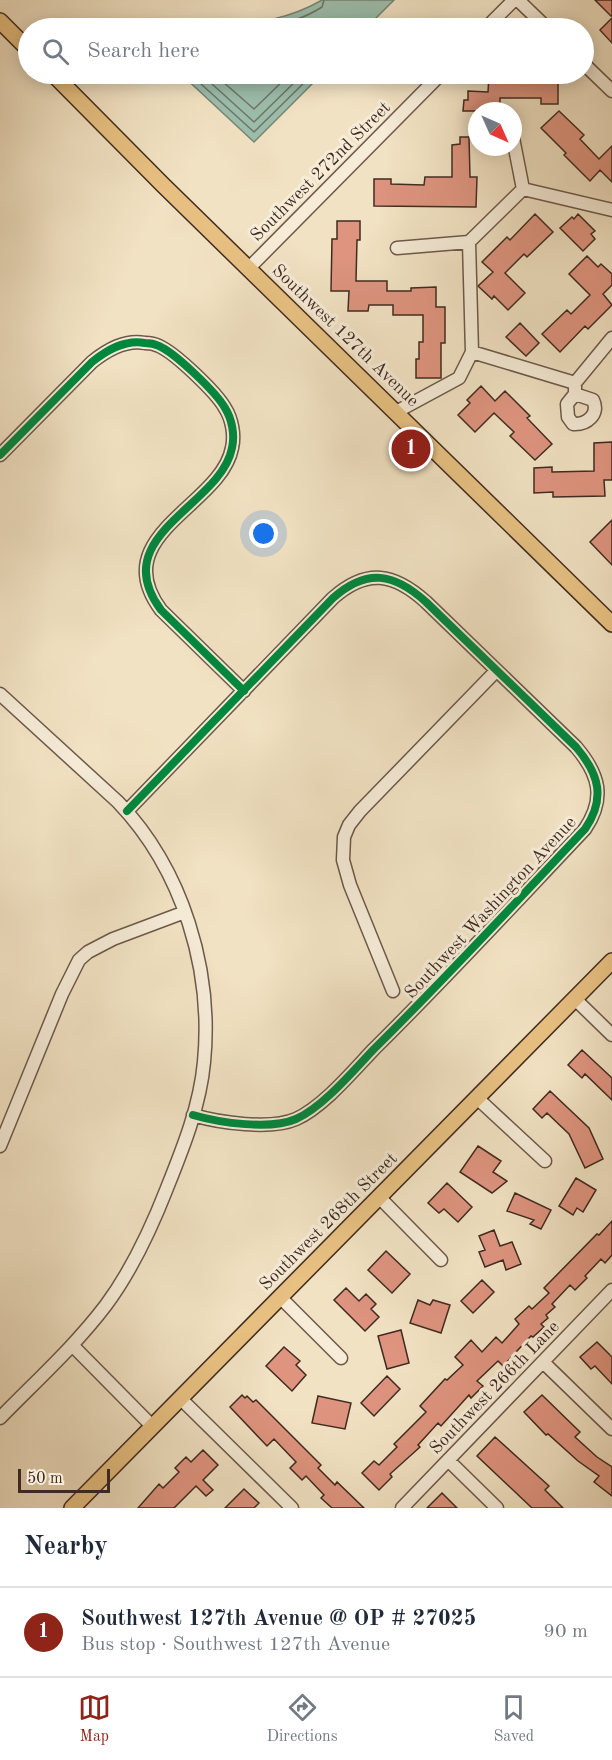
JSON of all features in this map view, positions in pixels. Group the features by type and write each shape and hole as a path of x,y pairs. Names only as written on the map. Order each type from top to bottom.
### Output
{"main road":[{"path":"0,21 18,39"},
{"name":"Southwest 127th Avenue","path":"63,84 612,624"},
{"name":"Southwest 268th Street","path":"72,1508 612,961"}],"street":[{"path":"497,18 516,0 536,18"},
{"path":"594,74 612,91"},
{"name":"Southwest 272nd Street","path":"249,268 431,84"},
{"path":"517,156 523,189"},
{"path":"523,189 612,210"},
{"path":"397,248 469,242 523,189"},
{"path":"396,412 459,378 472,352 469,242"},
{"path":"472,352 575,388 612,338"},
{"path":"0,455 92,362 116,346 145,342 158,346 169,352 194,374 225,408 231,421 232,448 223,469 153,545 147,560 146,574 154,601 161,610 244,691"},
{"name":"Southwest Washington Avenue","path":"127,811 342,590 376,577 401,583 414,591 576,747 593,770 598,797 597,807 589,824 404,1020 315,1107 294,1120 276,1124 212,1121 193,1115"},
{"path":"393,991 345,872 342,850 344,837 349,825 360,811 496,671"},
{"path":"0,694 127,811 153,847 185,912 197,951 205,1010 204,1064 193,1115 168,1186 136,1256 107,1304 88,1328 0,1418"},
{"path":"0,1146 62,994 80,960 94,948 113,939 185,912"},
{"path":"575,999 612,1035"},
{"path":"477,1098 545,1161"},
{"path":"379,1197 441,1260"},
{"name":"Southwest 266th Lane","path":"402,1508 612,1290"},
{"path":"280,1297 341,1358"},
{"path":"72,1345 152,1426"},
{"path":"543,1362 612,1429"},
{"path":"180,1398 292,1508"},
{"path":"448,1460 497,1508"}],"water":[{"path":"322,0 394,0 376,18 277,18"},
{"path":"192,84 312,84 254,142"}],"building":[{"path":"595,0 612,0 612,17"},
{"path":"612,18 612,43 600,30"},
{"path":"488,84 558,84 558,104 541,104 541,98 500,98 500,102 468,102 468,111 463,111 464,100 468,100 468,91 488,92"},
{"path":"559,111 584,135 580,139 599,159 612,146 612,182 600,170 590,181 541,128"},
{"path":"460,137 468,137 470,177 477,177 476,207 374,206 374,179 391,179 391,184 424,185 425,177 452,177 452,145 460,144"},
{"path":"535,214 553,232 527,257 524,254 505,273 525,293 508,310 494,296 492,299 478,286 493,272 482,262 507,237 510,240"},
{"path":"578,214 595,231 591,234 595,239 583,251 560,228"},
{"path":"337,221 360,221 356,281 387,281 387,291 411,291 411,288 436,287 436,307 445,307 445,343 441,343 441,378 416,378 419,342 423,342 423,315 393,315 393,305 369,305 368,311 348,311 349,291 331,291 332,239 337,239"},
{"path":"587,256 598,267 601,264 612,274 612,285 603,294 612,305 588,329 585,326 560,352 542,334 567,310 571,314 590,295 569,274"},
{"path":"520,323 539,343 526,356 506,337"},
{"path":"481,386 495,401 505,391 530,416 527,418 552,444 535,460 510,436 514,432 494,413 475,432 458,415 470,403 467,400"},
{"path":"612,442 612,480 604,480 605,496 553,497 553,492 534,493 534,468 552,467 552,472 594,471 594,443"},
{"path":"612,520 612,565 590,542"},
{"path":"582,1050 612,1078 612,1100 585,1074 582,1078 568,1065"},
{"path":"550,1091 589,1128 603,1159 585,1168 569,1134 547,1113 542,1118 533,1109"},
{"path":"478,1146 501,1161 493,1172 507,1181 492,1193 460,1172"},
{"path":"576,1178 596,1190 583,1212 577,1208 573,1215 559,1206"},
{"path":"447,1183 472,1207 458,1222 444,1209 439,1213 428,1203"},
{"path":"515,1193 551,1210 541,1229 530,1224 534,1220 507,1211"},
{"path":"612,1221 612,1255 605,1263 601,1259 575,1290 570,1285 552,1304 555,1307 546,1315 548,1318 541,1324 544,1327 533,1337 531,1336 503,1366 498,1361 477,1381 483,1386 471,1398 469,1395 441,1426 438,1423 418,1445 420,1447 390,1474 392,1477 379,1490 362,1473 374,1461 379,1465 397,1447 394,1444 426,1412 420,1406 445,1379 447,1380 463,1365 455,1357 471,1340 482,1352 496,1337 502,1343 519,1324 515,1319 529,1306 532,1309 549,1293 544,1288"},
{"path":"494,1230 500,1246 512,1242 521,1264 506,1270 503,1260 485,1267 479,1252 485,1250 479,1236"},
{"path":"386,1251 410,1274 392,1293 368,1270"},
{"path":"482,1280 494,1292 473,1313 461,1301"},
{"path":"346,1288 359,1301 366,1294 376,1304 371,1309 379,1317 365,1331 334,1300"},
{"path":"418,1300 430,1305 433,1300 450,1305 441,1333 410,1323"},
{"path":"401,1330 409,1363 387,1369 378,1336"},
{"path":"597,1342 612,1357 612,1384 595,1366 591,1369 580,1357"},
{"path":"284,1347 300,1361 296,1365 306,1375 292,1391 266,1366"},
{"path":"387,1376 400,1389 374,1416 361,1403"},
{"path":"242,1395 245,1398 247,1396 253,1402 256,1400 321,1465 318,1468 335,1485 337,1482 364,1508 332,1508 321,1498 324,1495 306,1476 302,1480 290,1468 296,1462 274,1439 267,1446 230,1407"},
{"path":"542,1395 580,1432 575,1437 612,1467 612,1496 594,1482 599,1476 548,1434 546,1435 524,1412"},
{"path":"318,1396 351,1403 345,1429 312,1423"},
{"path":"495,1437 549,1486 545,1490 563,1508 532,1508 477,1456"},
{"path":"203,1450 218,1465 203,1480 213,1490 206,1496 196,1486 174,1508 138,1508 159,1484 163,1488 179,1472 175,1468 186,1457 191,1462"},
{"path":"244,1489 259,1503 254,1508 225,1508"},
{"path":"442,1493 457,1508 427,1508"}],"cycle path":[{"path":"0,455 92,362 123,344 138,342 156,345 175,356 195,374 227,412 233,433 232,448 223,469 156,541 147,561 148,584 161,610 244,691"},
{"path":"127,811 333,598 345,588 369,578 391,580 403,585 426,602 576,747 590,767 597,786 596,807 585,829 428,995 317,1106 296,1119 260,1125 217,1121 193,1115"}],"place":[{"name":"Southwest 127th Avenue @ OP # 27025","path":"411,449"}]}
